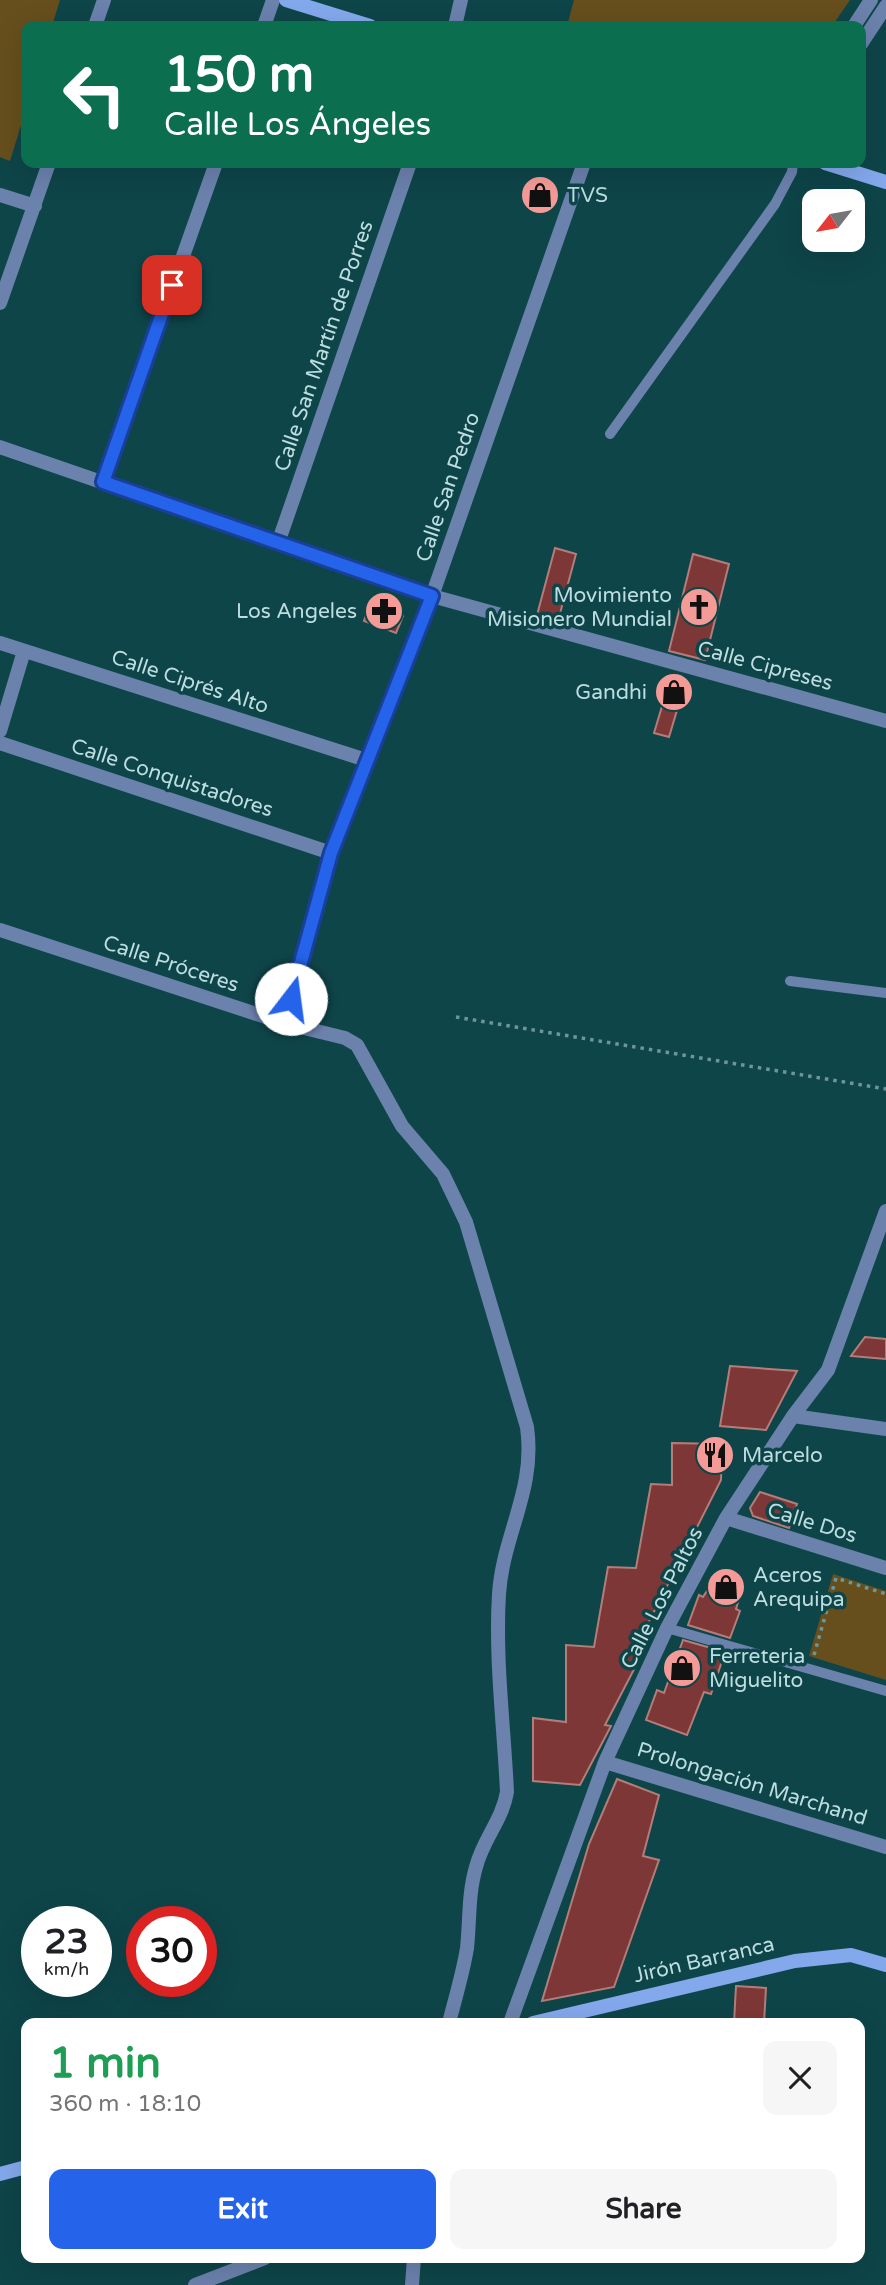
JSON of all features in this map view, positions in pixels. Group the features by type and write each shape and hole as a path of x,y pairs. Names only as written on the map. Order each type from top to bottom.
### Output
{"street":[{"path":"97,21 104,0"},
{"path":"266,21 273,0"},
{"path":"286,0 354,21"},
{"path":"456,21 461,0"},
{"path":"857,21 871,0"},
{"path":"866,36 886,6"},
{"path":"0,303 47,168"},
{"path":"103,482 214,168"},
{"name":"Calle San Martín de Porres","path":"278,543 408,168"},
{"name":"Calle San Pedro","path":"284,1023 331,853 432,596 582,168"},
{"path":"840,168 886,183"},
{"path":"0,195 35,206"},
{"name":"Calle Cipreses","path":"0,447 432,596 886,721"},
{"name":"Calle Ciprés Alto","path":"0,643 366,760"},
{"path":"0,731 24,651"},
{"name":"Calle Conquistadores","path":"0,743 331,853"},
{"name":"Calle Próceres","path":"0,929 284,1023 345,1038 357,1045 402,1126 443,1174 466,1222 527,1427 530,1452 527,1483 499,1592 507,1792 499,1823 484,1845 476,1865 468,1916 467,1948 450,2018"},
{"name":"Calle Los Paltos","path":"512,2018 605,1762 667,1628 726,1518 793,1416 828,1370 886,1210"},
{"path":"793,1416 886,1429"},
{"name":"Calle Dos","path":"726,1518 886,1568"},
{"name":"Prolongación Marchand","path":"605,1762 886,1847"},
{"name":"Jirón Barranca","path":"554,2018 795,1961 851,1955 886,1965"},
{"path":"0,2174 21,2168"},
{"path":"195,2285 252,2263"},
{"path":"412,2285 414,2263"}],"lane":[{"path":"610,433 775,204 792,168"},
{"path":"790,981 886,993"},
{"path":"667,1628 886,1691"}],"path":[{"path":"456,1017 886,1088"},
{"path":"825,1658 812,1654 836,1578 886,1594"}],"shaded area":[{"path":"0,0 60,0 54,21 21,21 21,125 10,161 0,157"},
{"path":"574,0 850,0 835,21 568,21"},
{"path":"833,1574 886,1591 886,1680 809,1656"}],"building":[{"path":"555,548 576,554 558,621 537,615"},
{"name":"Movimiento Misionero Mundial","path":"693,554 729,564 705,660 669,651"},
{"name":"Los Angeles","path":"373,596 398,606 403,616 396,633 364,621"},
{"path":"669,683 684,687 669,737 654,733"},
{"path":"865,1337 886,1339 886,1359 851,1356"},
{"path":"730,1366 797,1371 766,1430 720,1426"},
{"path":"672,1443 722,1444 721,1480 634,1651 643,1652 605,1725 611,1726 580,1785 533,1781 533,1718 566,1722 566,1645 594,1647 608,1567 636,1568 651,1484 672,1485"},
{"path":"760,1492 797,1504 789,1528 753,1516 750,1508"},
{"path":"718,1574 744,1582 736,1609 740,1611 730,1638 688,1625 699,1595 703,1597"},
{"path":"683,1640 725,1652 711,1694 704,1692 687,1735 646,1720 657,1690 664,1693"},
{"path":"617,1779 659,1795 643,1856 659,1860 614,1987 542,2001 589,1844"},
{"path":"736,1986 766,1988 764,2018 734,2018"}],"place":[{"name":"TVS","path":"540,195"},
{"name":"Movimiento Misionero Mundial","path":"699,607"},
{"name":"Los Angeles","path":"384,611"},
{"name":"Gandhi","path":"674,692"},
{"name":"Marcelo","path":"715,1455"},
{"name":"Aceros Arequipa","path":"726,1587"},
{"name":"Ferreteria Miguelito","path":"682,1668"}],"route":[{"path":"172,285 103,482 432,596 331,853 291,999"}]}
